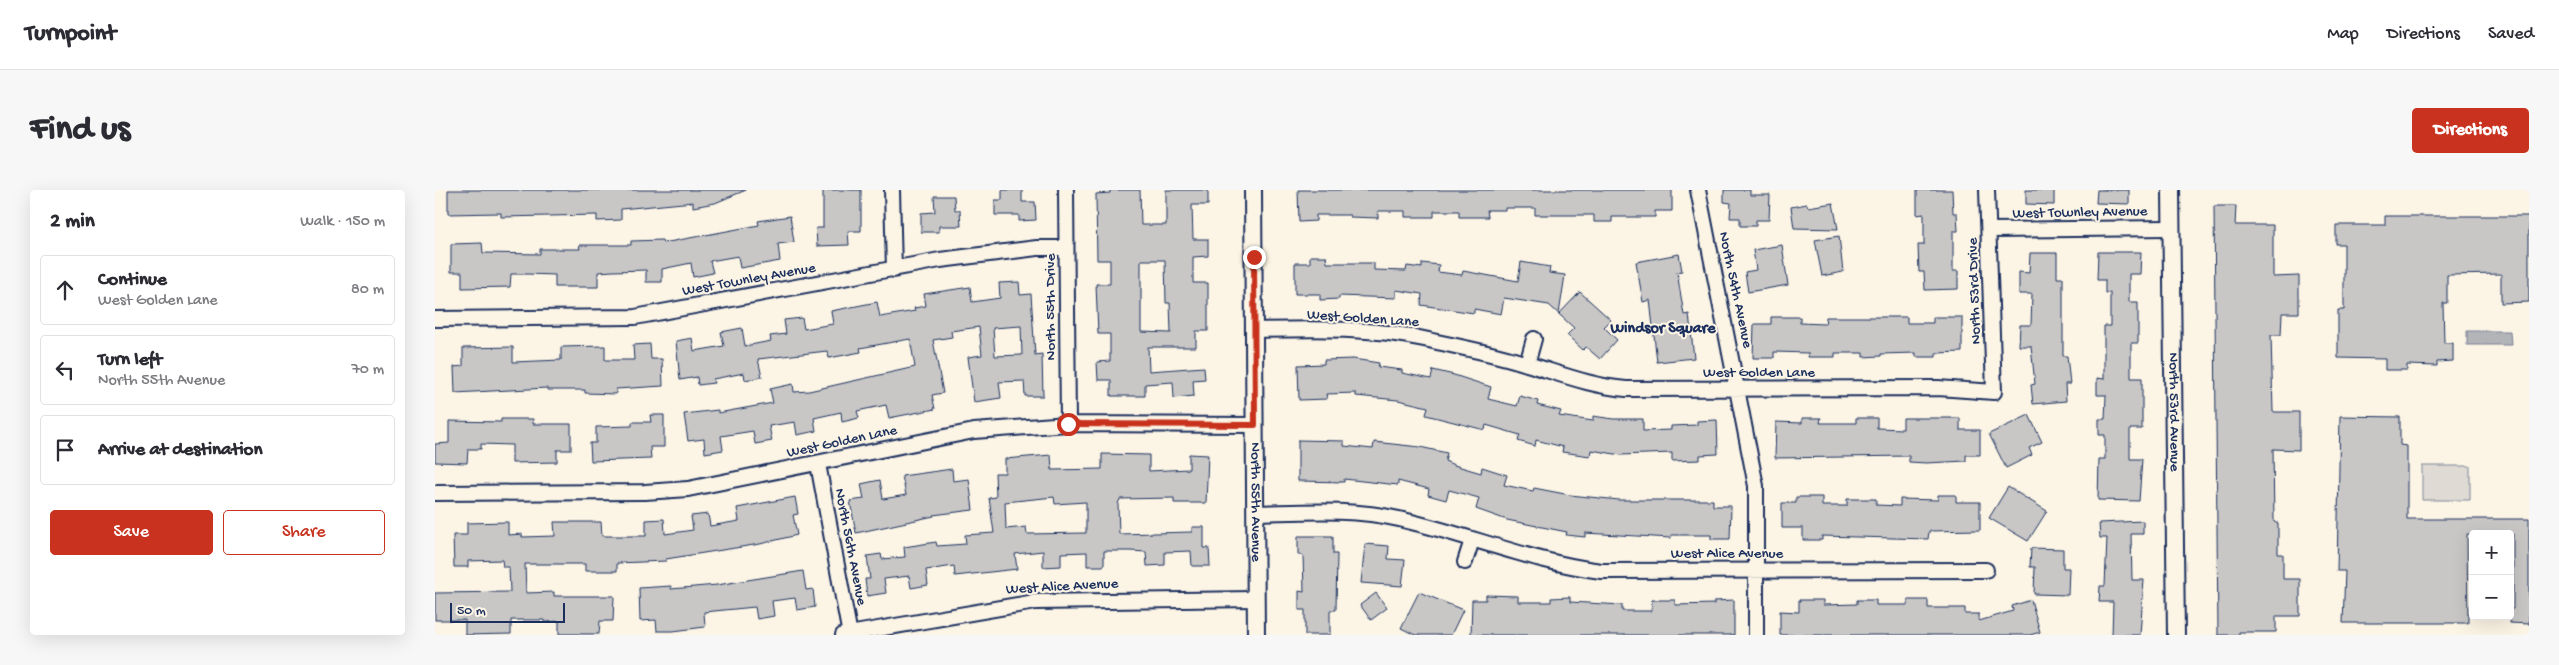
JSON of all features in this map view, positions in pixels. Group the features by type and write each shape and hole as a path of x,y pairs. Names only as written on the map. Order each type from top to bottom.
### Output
{"street":[{"path":"892,190 894,270"},
{"name":"North 55th Drive","path":"1066,190 1068,424"},
{"name":"North 55th Avenue","path":"1253,190 1255,635"},
{"name":"North 54th Avenue","path":"1697,190 1738,389 1755,486 1756,635"},
{"name":"North 53rd Drive","path":"1987,190 1990,230 1994,392"},
{"name":"North 53rd Avenue","path":"2171,190 2176,635"},
{"name":"West Townley Avenue","path":"1990,230 2171,228"},
{"name":"West Townley Avenue","path":"435,319 635,317 940,260 1037,248 1066,248"},
{"name":"West Golden Lane","path":"1254,330 1358,331 1402,336 1527,364 1568,379 1602,387 1626,389 1938,388 1994,392"},
{"path":"1527,364 1535,339"},
{"name":"West Golden Lane","path":"435,493 645,492 687,489 975,431 1068,424 1255,425"},
{"name":"North 56th Avenue","path":"818,464 848,635"},
{"name":"West Alice Avenue","path":"1255,513 1327,511 1399,518 1551,562 1601,570 1986,570"},
{"path":"1465,562 1472,540"},
{"name":"West Alice Avenue","path":"848,635 1035,602 1255,599"}],"shaded area":[{"path":"2467,331 2510,331 2511,345 2467,345"},
{"path":"2422,466 2470,466 2470,500 2422,500"}],"building":[{"path":"448,190 746,190 715,203 693,207 693,202 621,209 621,220 597,221 597,215 501,217 501,213 448,214"},
{"path":"823,190 861,190 861,231 848,231 849,245 817,246 816,228 823,228"},
{"path":"1002,190 1022,190 1022,202 1035,202 1036,220 1019,221 1019,215 995,215 995,200 1002,200"},
{"path":"1110,190 1140,190 1141,225 1166,225 1166,190 1208,190 1208,205 1192,205 1193,239 1208,239 1208,256 1193,257 1193,283 1208,283 1208,331 1196,331 1196,347 1148,347 1149,371 1204,367 1205,379 1193,380 1194,396 1174,398 1173,382 1145,384 1145,396 1111,396 1111,380 1098,380 1097,362 1110,361 1110,334 1098,334 1096,284 1110,284 1110,260 1097,260 1096,194 1110,193","holes":["1141,260 1165,260 1166,303 1170,303 1171,333 1141,332"]},
{"path":"1298,190 1672,190 1672,211 1655,211 1655,217 1612,217 1612,222 1594,222 1594,215 1535,215 1535,208 1505,208 1505,210 1487,210 1488,217 1459,217 1459,211 1434,211 1434,217 1405,217 1405,211 1378,211 1378,218 1350,217 1350,215 1316,215 1316,221 1299,222"},
{"path":"1724,190 1750,190 1750,195 1770,195 1769,220 1756,220 1756,226 1740,226 1740,218 1730,218 1731,203 1724,202"},
{"path":"1917,190 1952,190 1953,213 1957,213 1958,231 1953,231 1953,271 1958,271 1958,289 1925,290 1924,272 1919,272 1918,245 1924,245 1924,214 1917,215"},
{"path":"2026,190 2054,190 2054,205 2026,204"},
{"path":"2097,190 2129,190 2129,204 2096,203"},
{"path":"934,196 954,196 955,210 960,210 961,226 939,226 939,232 921,232 921,213 935,212"},
{"path":"1833,203 1838,229 1794,228 1791,207 1807,204 1808,207"},
{"path":"2214,206 2236,206 2235,225 2273,225 2273,277 2299,276 2299,313 2282,313 2281,335 2271,335 2273,412 2299,412 2299,450 2273,449 2274,522 2278,523 2278,554 2283,554 2283,579 2300,579 2300,616 2276,616 2276,632 2239,632 2239,635 2218,635"},
{"path":"790,216 794,242 778,244 780,261 740,268 738,256 710,261 713,273 693,277 691,263 662,269 662,282 646,282 646,270 598,272 598,287 555,287 555,275 511,274 510,287 462,288 462,272 451,272 451,244 482,243 483,253 540,254 540,249 580,249 579,245 631,245 631,241 662,240 663,243 759,225 758,221"},
{"path":"2385,216 2529,216 2529,302 2501,303 2501,274 2447,275 2447,303 2443,303 2444,343 2453,343 2453,361 2437,362 2437,366 2407,365 2407,370 2385,370 2385,359 2338,358 2338,310 2344,310 2344,244 2336,244 2336,225 2385,225"},
{"path":"1839,236 1843,272 1822,276 1815,240"},
{"path":"1782,245 1788,285 1748,292 1745,272 1756,270 1753,250"},
{"path":"2098,252 2141,252 2140,274 2129,274 2129,302 2138,302 2138,343 2131,343 2131,378 2142,378 2142,429 2130,429 2130,459 2142,459 2139,501 2098,500 2099,459 2105,459 2105,435 2099,435 2099,419 2105,419 2106,395 2097,395 2097,378 2104,379 2104,326 2110,326 2110,293 2105,293 2105,280 2097,280"},
{"path":"2030,253 2057,253 2057,278 2063,278 2063,356 2067,356 2070,384 2065,384 2066,401 2033,404 2031,385 2035,384 2031,346 2019,346 2020,325 2031,325 2032,294 2019,294 2019,272 2029,273"},
{"path":"1679,254 1682,271 1677,272 1684,315 1689,314 1694,358 1657,362 1650,300 1643,302 1636,262"},
{"path":"1310,256 1326,256 1327,263 1374,263 1374,270 1406,271 1407,266 1422,268 1422,263 1439,265 1438,272 1462,275 1463,271 1518,281 1521,262 1550,267 1549,273 1565,275 1559,314 1580,292 1611,320 1604,327 1617,340 1600,359 1586,347 1583,350 1567,335 1574,328 1549,305 1504,298 1501,314 1474,309 1474,313 1421,305 1422,294 1396,290 1396,298 1339,296 1339,299 1320,300 1320,294 1295,294 1295,263 1310,263"},
{"path":"1019,282 1020,295 1031,294 1035,355 1042,354 1043,396 1025,396 1024,381 999,382 1001,398 974,402 968,357 982,355 979,327 951,331 952,337 933,340 943,393 932,395 935,409 889,418 886,405 857,411 859,418 842,422 841,412 814,418 816,431 797,435 795,422 769,426 772,441 755,444 753,431 721,436 723,450 705,453 704,439 688,441 684,414 718,410 718,413 773,403 770,389 793,384 794,392 809,391 915,367 910,339 860,348 861,352 829,358 827,351 758,359 762,377 745,380 744,373 713,379 714,383 698,385 697,377 680,380 676,341 692,338 694,351 724,346 721,332 742,328 745,346 771,341 770,336 786,334 784,320 802,318 804,329 833,324 831,311 877,302 880,317 915,311 914,308 926,306 924,294 970,287 972,302 1000,298 999,283","holes":["1021,326 1022,355 995,356 993,328"]},
{"path":"1771,317 1800,317 1800,323 1825,324 1826,317 1907,317 1907,323 1933,323 1933,317 1962,317 1962,352 1936,353 1936,357 1916,357 1916,353 1881,354 1881,356 1863,357 1863,353 1835,353 1835,357 1808,357 1808,353 1774,352 1774,358 1753,358 1754,324 1771,324"},
{"path":"650,344 651,359 662,359 663,386 616,389 616,394 585,393 585,390 547,390 547,388 455,393 454,367 463,366 463,348 513,347 513,362 561,360 561,347 605,346 605,360 634,360 633,345"},
{"path":"1353,359 1379,363 1378,367 1402,370 1402,373 1431,379 1433,370 1454,375 1491,387 1488,399 1517,406 1520,396 1538,401 1537,405 1561,411 1559,416 1593,421 1593,416 1613,419 1643,419 1643,431 1671,430 1671,426 1697,425 1697,421 1717,420 1718,454 1700,455 1700,460 1672,461 1672,453 1621,455 1591,450 1590,456 1562,452 1563,447 1536,440 1535,446 1518,441 1520,435 1486,425 1485,430 1426,415 1428,407 1398,400 1356,396 1356,393 1326,394 1327,399 1299,400 1298,365 1324,364 1324,360"},
{"path":"650,415 664,415 664,447 650,447 651,459 591,461 590,443 596,443 596,427 632,426 632,422 651,422"},
{"path":"2029,415 2042,442 2029,448 2032,455 2006,468 1989,434"},
{"path":"2340,416 2400,417 2400,445 2407,446 2407,519 2529,519 2529,624 2510,623 2510,620 2514,620 2514,530 2469,530 2469,534 2467,534 2468,623 2343,623 2345,571 2337,571"},
{"path":"1802,418 1821,418 1820,423 1856,423 1856,418 1877,418 1877,428 1903,429 1903,418 1960,418 1960,430 1980,430 1980,455 1966,455 1966,461 1926,463 1909,462 1909,456 1775,458 1776,422 1802,423"},
{"path":"501,419 533,419 533,424 571,424 571,450 557,450 557,462 512,463 512,445 481,444 481,449 468,449 467,463 435,462 435,444 449,443 449,421 501,422"},
{"path":"1298,440 1344,441 1344,446 1373,449 1374,442 1420,447 1447,453 1445,461 1454,465 1481,473 1482,467 1507,475 1504,485 1533,491 1534,488 1570,495 1619,500 1713,500 1713,506 1731,506 1730,539 1711,539 1711,535 1671,535 1671,538 1585,533 1585,537 1566,535 1567,532 1507,520 1476,509 1479,498 1449,490 1446,500 1428,495 1429,489 1398,481 1398,485 1344,479 1344,482 1298,481"},
{"path":"1102,454 1149,455 1149,471 1189,469 1189,454 1208,455 1206,503 1174,503 1174,498 1120,499 1118,504 1119,534 1192,532 1192,527 1204,527 1204,548 1209,548 1210,566 1192,566 1191,551 1165,552 1165,565 1147,566 1146,552 1104,551 1104,566 1087,566 1087,552 1061,553 1061,566 1043,567 1043,551 1015,554 1017,569 955,576 954,566 926,570 928,585 911,588 909,576 884,579 886,593 867,596 865,579 870,579 867,556 881,554 882,559 905,557 904,547 936,542 937,546 966,544 965,535 994,533 989,498 996,497 995,473 1005,473 1005,459 1051,455 1052,470 1102,469","holes":["1054,497 1055,504 1086,502 1086,533 1027,534 1026,527 1006,529 1005,502"]},
{"path":"952,469 953,481 969,479 973,510 933,515 856,533 850,501 864,499 861,484 880,480 883,499 906,495 902,476"},
{"path":"2008,487 2047,511 2028,541 1989,518"},
{"path":"1938,495 1956,495 1956,502 1980,502 1980,530 1929,531 1928,539 1822,536 1822,540 1803,540 1803,528 1782,528 1782,503 1796,503 1796,497 1822,497 1822,506 1847,506 1847,499 1876,499 1876,505 1900,506 1900,499 1938,500"},
{"path":"795,497 798,514 793,515 797,535 760,544 666,559 666,561 617,563 617,571 585,571 585,564 525,564 526,593 554,592 554,596 614,596 613,621 600,621 599,634 559,634 559,621 511,620 511,634 465,635 465,620 435,620 435,593 510,592 509,567 503,567 502,560 468,561 468,567 454,567 453,535 467,535 467,523 508,522 508,535 522,534 522,537 555,536 554,522 601,522 602,536 646,536 646,520 664,519 665,534 693,530 691,516 708,514 710,526 739,521 737,508"},
{"path":"2143,521 2143,534 2131,534 2132,580 2144,580 2140,635 2112,635 2113,602 2099,602 2100,586 2105,586 2107,538 2100,538 2099,523"},
{"path":"1298,536 1333,536 1333,554 1337,554 1336,610 1330,610 1330,635 1305,635 1305,610 1299,610 1299,591 1304,592 1303,555 1298,555"},
{"path":"1365,544 1389,546 1388,559 1405,560 1402,586 1361,583"},
{"path":"2031,548 2063,549 2063,568 2069,568 2068,595 2034,594 2035,567 2030,567"},
{"path":"803,571 806,590 813,589 815,607 797,610 795,598 772,601 774,616 757,619 755,607 704,612 705,627 673,631 657,631 656,620 640,621 639,588 671,586 671,589 717,585"},
{"path":"1419,592 1463,610 1451,635 1415,635 1401,628"},
{"path":"1376,593 1387,608 1371,620 1360,605"},
{"path":"1486,595 1518,596 1518,602 1551,602 1551,598 1570,597 1570,602 1622,605 1622,611 1651,611 1652,600 1675,600 1675,605 1714,604 1714,601 1734,600 1734,635 1471,635 1472,600 1486,600"},
{"path":"1799,600 1823,600 1823,605 1857,604 1857,600 1876,600 1876,605 1908,605 1908,600 1928,600 1928,608 1965,608 1965,614 1979,614 1979,621 2013,611 2012,606 2031,600 2040,632 2030,635 1780,635 1780,611 1799,612"}],"district":[{"name":"Windsor Square","path":"1663,329"}],"route":[{"path":"1068,424 1255,425 1254,257"}]}
